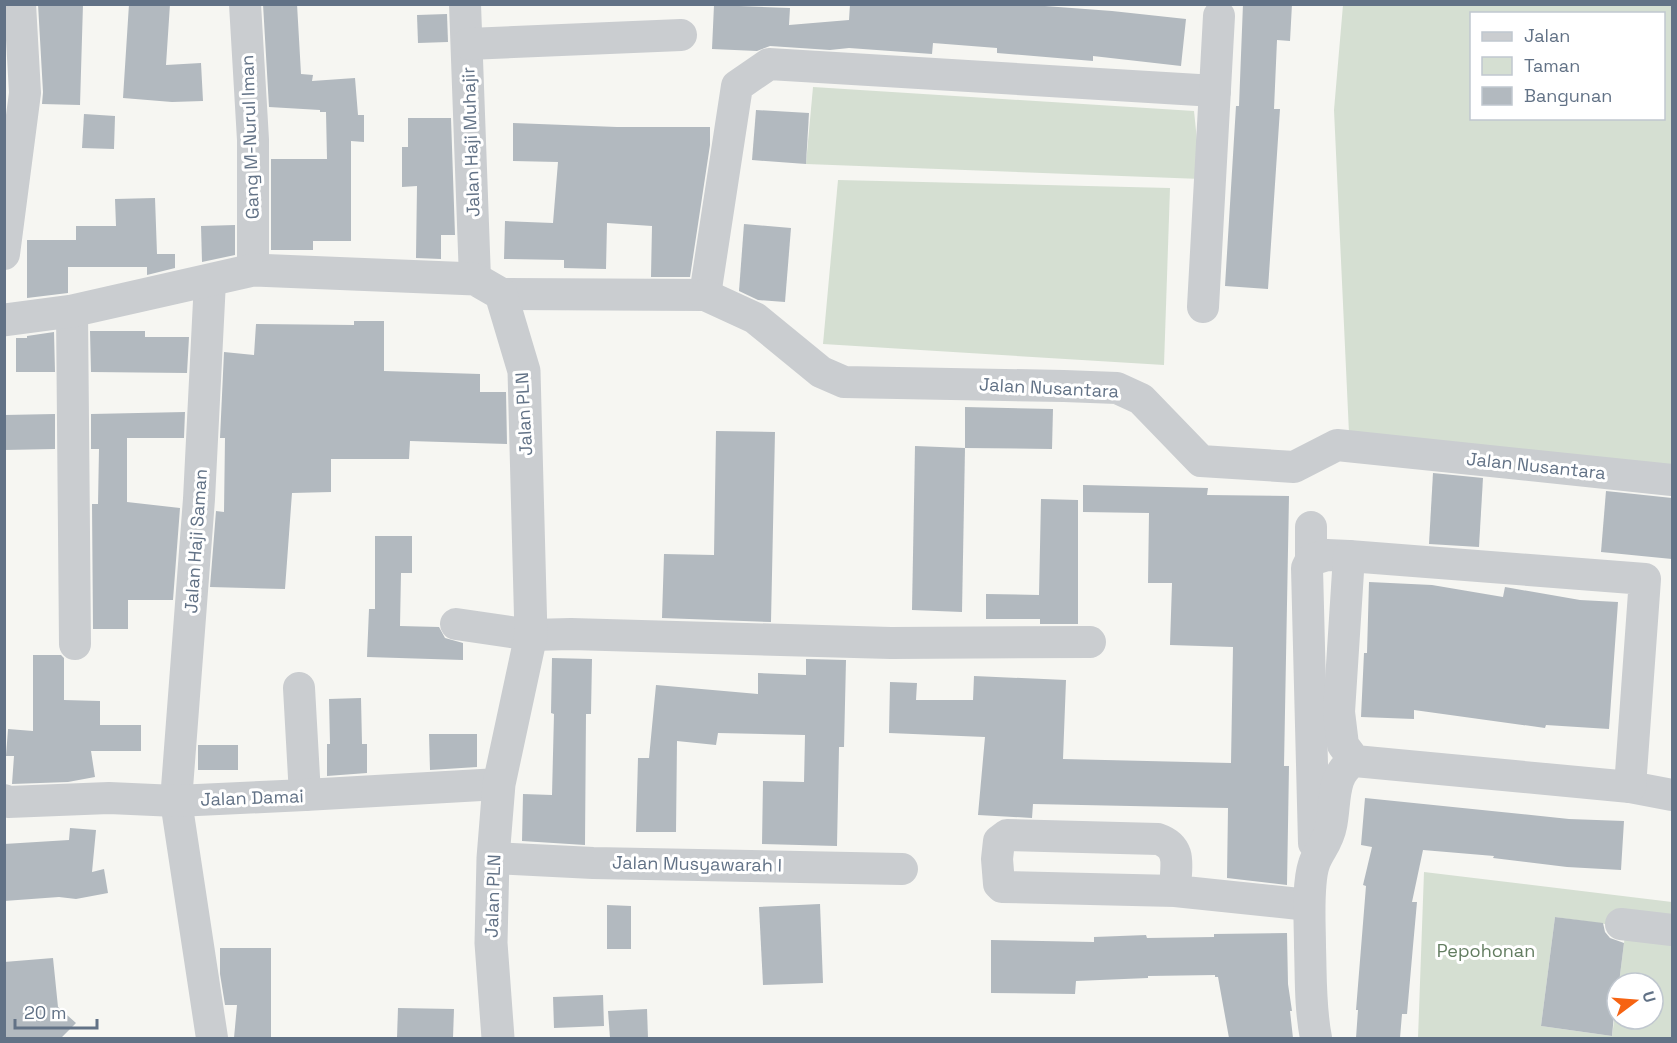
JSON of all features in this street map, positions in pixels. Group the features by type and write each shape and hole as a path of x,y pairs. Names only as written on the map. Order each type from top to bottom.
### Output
{"street":[{"path":"4,254 26,93 20,4"},
{"name":"Gang M-Nurul Iman","path":"245,4 253,140 253,270"},
{"name":"Jalan Haji Muhajir","path":"465,4 488,286"},
{"path":"1203,307 1220,16"},
{"path":"468,44 681,35"},
{"path":"4,320 72,310 253,270 488,286 705,295 737,86 770,64 1215,91"},
{"name":"Jalan Haji Saman","path":"210,281 199,499 176,801 212,1038"},
{"name":"Jalan PLN","path":"488,286 524,371 531,635 499,784 493,858 491,943 498,1038"},
{"name":"Jalan Nusantara","path":"705,295 755,318 821,372 844,381 1117,388 1141,399 1201,461 1294,466 1337,445 1672,480"},
{"path":"72,310 75,644"},
{"path":"1311,527 1311,560 1307,568 1314,863 1309,905 1312,1018 1317,1038"},
{"path":"1311,560 1327,555 1349,556 1644,579 1630,787"},
{"path":"1314,863 1327,843 1332,826 1338,782 1342,771 1348,764 1349,753 1339,712 1349,556"},
{"path":"456,624 531,635 571,634 891,643 1090,642"},
{"path":"299,688 305,795"},
{"path":"1311,734 1349,753 1630,787 1672,795"},
{"name":"Jalan Damai","path":"4,800 8,802 109,798 176,801 499,784"},
{"path":"1174,891 1176,851 1172,845 1158,839 1007,835 999,841 997,858 999,884 1002,887 1174,891 1309,905"},
{"name":"Jalan Musyawarah I","path":"493,858 902,869"},
{"path":"1621,924 1672,930"}],"green space":[{"path":"1343,5 1672,5 1672,471 1349,433 1334,110"},
{"path":"813,87 1194,111 1201,179 806,164"},
{"path":"838,180 1170,188 1164,365 823,344"},
{"name":"Pepohonan","path":"1424,872 1672,902 1672,1038 1418,1038","holes":["1555,917 1626,927 1620,971 1665,971 1665,1031 1613,1031 1612,1036 1541,1026"]}],"building":[{"path":"38,4 83,4 80,105 42,104"},
{"path":"129,4 170,4 166,65 201,63 203,101 172,102 123,98"},
{"path":"263,4 297,4 301,74 313,75 312,81 355,78 358,115 364,115 364,142 351,141 351,241 313,241 313,250 271,250 271,159 327,159 326,112 269,107"},
{"path":"850,4 1018,4 1186,19 1181,66 1093,56 1093,61 997,53 997,48 933,43 932,54 849,48 830,50 770,46 757,51 712,49 714,5 790,8 789,25 849,20"},
{"path":"1243,4 1292,4 1290,41 1277,40 1274,109 1280,109 1268,289 1225,286 1236,106 1239,106"},
{"path":"447,14 448,42 418,43 417,15"},
{"path":"756,110 809,113 806,164 752,160"},
{"path":"84,114 115,116 114,149 82,148"},
{"path":"408,118 451,118 455,235 441,235 441,259 416,258 417,186 402,187 402,147 408,147"},
{"path":"513,123 617,127 710,127 710,145 690,277 651,277 652,226 607,223 606,269 564,268 564,260 504,259 505,221 553,223 558,162 513,161"},
{"path":"155,198 157,254 175,254 175,268 147,275 147,267 68,267 68,293 27,298 27,240 76,240 76,226 116,226 115,199"},
{"path":"744,224 791,228 785,302 758,300 739,291"},
{"path":"235,225 235,255 202,262 201,226"},
{"path":"354,321 384,321 384,371 480,374 480,392 506,392 507,444 410,441 409,459 331,459 331,492 292,493 285,589 210,587 216,511 224,512 225,438 220,438 224,352 254,355 256,324 354,325"},
{"path":"90,331 145,331 145,337 189,337 187,373 91,372"},
{"path":"54,332 55,372 16,372 16,338"},
{"path":"965,407 1053,409 1052,449 965,448"},
{"path":"185,412 184,438 127,438 127,502 180,508 173,600 128,600 128,629 93,629 92,504 98,504 99,449 91,449 91,414"},
{"path":"55,414 55,449 4,450 4,415"},
{"path":"716,431 775,432 771,622 662,618 664,554 714,555"},
{"path":"915,446 965,448 962,612 912,610"},
{"path":"1433,473 1483,478 1479,547 1429,544"},
{"path":"1083,485 1208,488 1207,495 1289,496 1284,766 1289,766 1287,885 1227,878 1228,808 1033,804 1032,818 978,815 985,737 889,733 890,682 917,683 916,700 973,700 974,676 1066,680 1063,759 1231,763 1233,647 1170,645 1172,583 1148,583 1149,513 1083,512"},
{"path":"1606,491 1672,498 1672,559 1601,552"},
{"path":"1041,499 1078,500 1078,624 1040,624 1040,619 986,619 986,594 1039,595"},
{"path":"375,536 412,536 412,573 401,573 400,626 439,627 445,638 463,643 463,660 367,657 369,609 375,609"},
{"path":"1369,582 1432,585 1503,597 1505,587 1580,600 1618,602 1609,729 1546,725 1545,728 1414,710 1414,719 1361,717 1364,653 1367,653"},
{"path":"33,655 61,655 64,658 64,700 100,701 100,725 141,725 141,751 91,751 95,777 68,782 12,784 14,756 6,756 8,729 33,731"},
{"path":"552,658 592,659 591,714 586,714 585,845 522,841 523,794 552,795 554,714 551,713"},
{"path":"806,659 846,660 844,747 839,747 837,846 762,844 763,781 804,782 805,735 718,733 716,745 677,741 676,832 636,832 638,758 649,758 656,685 758,694 758,673 806,675"},
{"path":"361,698 362,744 367,744 367,773 327,776 327,744 330,744 329,699"},
{"path":"429,734 477,734 477,767 430,770"},
{"path":"198,745 238,745 238,770 198,770"},
{"path":"1365,798 1569,819 1624,821 1621,870 1567,867 1493,858 1494,856 1423,850 1412,902 1417,902 1407,1014 1402,1014 1400,1038 1356,1038 1358,1010 1356,1010 1366,886 1363,885 1372,847 1361,845"},
{"path":"70,828 96,830 92,872 104,869 108,893 76,899 59,897 4,901 4,844 69,840"},
{"path":"820,904 823,983 763,985 759,907"},
{"path":"607,905 631,906 631,949 607,949"},
{"path":"1555,917 1603,923 1605,932 1610,938 1624,943 1620,971 1605,971 1605,1031 1612,1031 1612,1036 1541,1026"},
{"path":"1287,933 1288,984 1293,1038 1229,1038 1218,977 1215,975 1148,976 1148,978 1076,981 1075,994 991,993 991,940 1094,942 1094,937 1146,935 1147,938 1214,937 1214,934"},
{"path":"220,948 271,948 271,1038 234,1038 237,1005 225,1005 220,974"},
{"path":"53,958 58,1007 76,1023 61,1038 4,1038 4,962"},
{"path":"603,995 604,1026 554,1028 553,997"},
{"path":"398,1008 454,1009 453,1038 397,1038"},
{"path":"647,1009 648,1038 610,1038 608,1011"}]}
